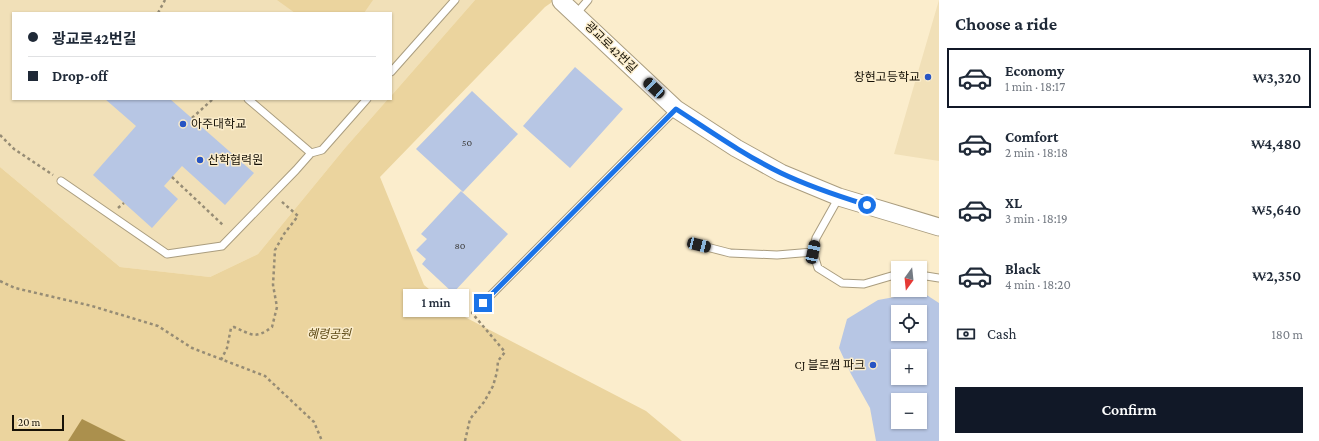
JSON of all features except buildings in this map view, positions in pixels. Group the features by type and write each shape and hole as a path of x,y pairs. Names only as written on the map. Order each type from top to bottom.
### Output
{"street":[{"name":"광교로42번길","path":"562,1 676,109 736,148 781,173 839,196 939,227"}],"lane":[{"path":"392,71 455,0"},
{"path":"576,14 588,0"},
{"path":"249,100 311,153"},
{"path":"61,180 167,254 222,246 311,153 322,150 366,100"},
{"path":"483,303 676,109"},
{"path":"839,196 816,238 813,252 818,268 842,283 864,284 891,276"},
{"path":"699,245 730,253 777,255 813,252"},
{"path":"927,277 939,278"}],"path":[{"path":"159,12 165,0"},
{"path":"192,118 212,100"},
{"path":"0,135 14,149 61,180"},
{"path":"172,177 233,235"},
{"path":"221,360 227,348 231,328 234,327 254,335 262,334 272,327 276,307 273,285 275,250 284,234 298,216 273,194"},
{"path":"0,281 15,288 92,306 158,326 192,348 265,376 314,422 322,441"},
{"path":"465,441 470,419 484,402 493,386 498,361 505,352 472,313 483,303"}],"shaded area":[{"name":"아주대학교","path":"0,0 475,0 392,95 392,12 12,12 12,100 387,100 345,148 258,254 210,277 120,267 0,167"},
{"name":"창현고등학교","path":"939,0 939,161 894,154"},
{"path":"82,419 126,441 68,441"}],"green space":[{"path":"277,0 373,0 365,12 294,12"},
{"name":"혜령공원","path":"475,0 555,0 545,7 380,177 424,285 461,315 646,411 682,441 0,441 0,167 120,267 210,277 258,254 345,148 387,100 392,100 392,95"}],"place":[{"name":"창현고등학교","path":"928,77"},
{"name":"아주대학교","path":"183,124"},
{"name":"산학협력원","path":"200,160"},
{"name":"CJ 블로썸 파크","path":"873,365"}],"route":[{"path":"483,303 676,109 736,148 781,173 839,196 867,205"}]}
